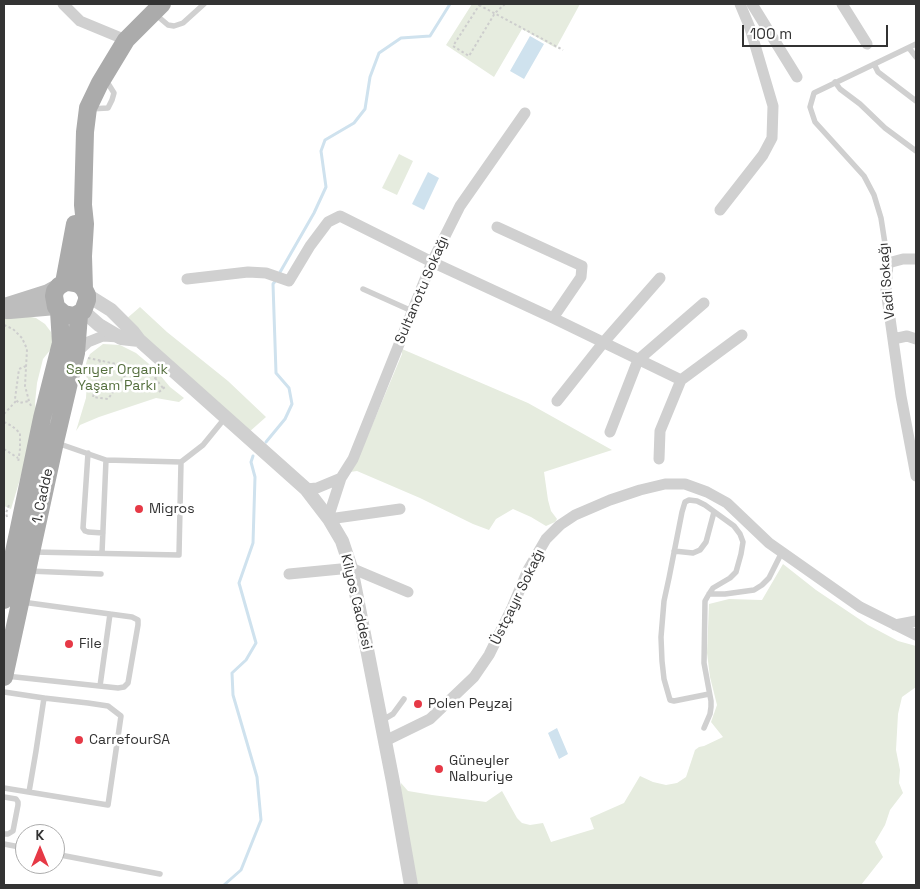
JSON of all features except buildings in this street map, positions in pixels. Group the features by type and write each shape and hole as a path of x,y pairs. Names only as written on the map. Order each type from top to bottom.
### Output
{"main road":[{"path":"58,309 54,296 61,285 75,224 82,205 85,132 88,110 101,80 126,40 158,8"},
{"name":"1. Cadde","path":"27,571 55,442 82,355 85,224 82,205"},
{"path":"4,306 48,292 69,282 80,285 83,302 74,316 68,316 58,309 4,310"},
{"name":"1. Cadde","path":"4,676 8,598 42,418 61,343 58,309"},
{"path":"27,310 51,319 60,333"},
{"path":"4,546 28,488"},
{"path":"8,598 27,571"}],"street":[{"path":"62,4 80,21 126,40"},
{"path":"720,210 763,155 772,138 774,106 750,28 740,4"},
{"path":"752,4 798,77"},
{"path":"842,4 867,44"},
{"name":"Sultanotu Sokağı","path":"329,519 342,478 353,459 432,262 460,206 526,113"},
{"path":"187,279 248,272 266,273 289,281 310,246 328,222 340,216 432,262 682,380"},
{"path":"497,227 582,266 582,277 553,318"},
{"path":"888,263 903,259 916,259"},
{"name":"Vadi Sokağı","path":"888,263 886,290 892,338 916,476"},
{"path":"557,401 603,343 660,278"},
{"path":"83,302 99,325 121,338"},
{"name":"Kilyos Caddesi","path":"83,302 111,310 140,340 306,489 329,519 342,541 351,568 382,720 411,885"},
{"path":"610,432 638,360 704,303"},
{"path":"659,459 660,431 682,380 742,335"},
{"path":"82,355 88,342 103,336 140,340"},
{"path":"892,338 907,336 916,339"},
{"path":"306,489 318,488 342,478"},
{"name":"Üstçayır Sokağı","path":"385,741 430,719 474,676 490,655 528,570 546,539 560,525 575,515 610,500 665,484 685,484 707,492 727,503 769,543 860,607 916,635"},
{"path":"329,519 400,509"},
{"path":"289,574 351,568 408,592"},
{"path":"895,625 916,621"}],"lane":[{"path":"158,8 168,25 174,26 183,23 204,4"},
{"path":"916,44 835,82 840,89 860,104 885,128 916,151"},
{"path":"908,48 916,57"},
{"path":"874,64 878,72 916,101"},
{"name":"Vadi Sokağı","path":"835,82 814,93 810,106 815,122 864,176 874,195 881,218 888,263"},
{"path":"363,289 412,311"},
{"path":"55,442 106,460 181,462 203,445 225,418"},
{"path":"88,453 83,528 88,532 103,533"},
{"path":"102,553 106,460"},
{"path":"31,552 179,555 181,462"},
{"path":"704,728 712,707 704,663 705,601 713,588 736,572 743,542 734,526 697,501 689,500 685,502 664,602 662,661 664,679 670,700 674,701 709,694"},
{"path":"674,551 693,553 700,550 706,542 714,512"},
{"path":"708,594 754,590 768,578 782,552"},
{"path":"27,571 101,574"},
{"path":"4,676 118,688 124,687 128,683 138,625 138,620 132,617 8,598"},
{"path":"100,686 110,614"},
{"path":"4,692 108,706 121,716 108,805 4,788"},
{"path":"29,792 44,698"},
{"path":"382,720 393,714 404,699"},
{"path":"4,797 16,799 18,802 13,832 11,834 4,834"},
{"path":"65,856 160,874"}],"path":[{"path":"505,4 495,12 469,56 453,46 480,4 495,12 563,50"},
{"path":"4,325 13,329 22,338 27,349 25,386 28,401 33,410"},
{"path":"82,355 159,373 146,390 140,392 137,390 131,367"},
{"path":"100,360 93,396 108,399 131,367"},
{"path":"16,401 14,400 19,369 26,366"},
{"path":"155,378 164,387 159,392"},
{"path":"16,401 19,403 28,401"},
{"path":"4,414 16,401"},
{"path":"4,422 12,426 20,434 17,468"},
{"path":"4,449 18,458"},
{"path":"6,513 10,502"}],"green space":[{"path":"472,4 580,4 556,48 522,29 494,77 446,45"},
{"path":"399,154 413,161 397,195 382,188"},
{"path":"140,307 167,332 228,381 266,417 248,433 125,320"},
{"path":"26,316 36,318 45,324 51,332 53,341 51,349 43,359 37,383 35,403 37,417 11,509 4,506 4,318"},
{"name":"Sarıyer Organik Yaşam Parkı","path":"103,344 120,345 136,353 155,369 170,387 184,398 179,402 156,398 99,417 80,425 76,431 86,398 87,381 85,368 87,360 90,354"},
{"path":"402,349 528,403 612,450 544,472 551,511 557,519 546,526 513,509 496,519 489,530 357,471 350,472 358,459 402,354"},
{"path":"783,564 816,590 868,625 898,641 916,646 916,687 902,697 898,714 896,750 900,770 899,783 903,793 890,810 885,825 875,842 883,857 861,885 416,884 401,800 401,783 408,791 486,802 502,791 517,818 522,823 530,825 543,823 551,842 594,829 590,818 624,803 640,776 666,785 677,783 686,777 695,750 723,737 711,722 717,705 710,677 707,653 709,604 729,599 762,600"}],"water":[{"path":"530,36 544,44 524,79 510,71"},
{"path":"428,172 439,178 424,210 412,204"},
{"path":"557,728 568,754 559,759 548,733"}],"waterway":[{"path":"279,274 314,213 326,187 321,151 325,140 354,123 365,109 370,77 379,53 401,38 430,36 450,4"},
{"path":"266,442 285,419 292,404 289,388 276,373 273,284 276,280"},
{"path":"224,885 241,870 261,820 257,777 233,695 232,673 246,660 256,643 239,583 253,543 255,477 251,462 253,456"}],"place":[{"name":"Migros","path":"139,509"},
{"name":"File","path":"69,644"},
{"name":"Polen Peyzaj","path":"418,704"},
{"name":"CarrefourSA","path":"79,740"},
{"name":"Güneyler Nalburiye","path":"439,769"}]}
